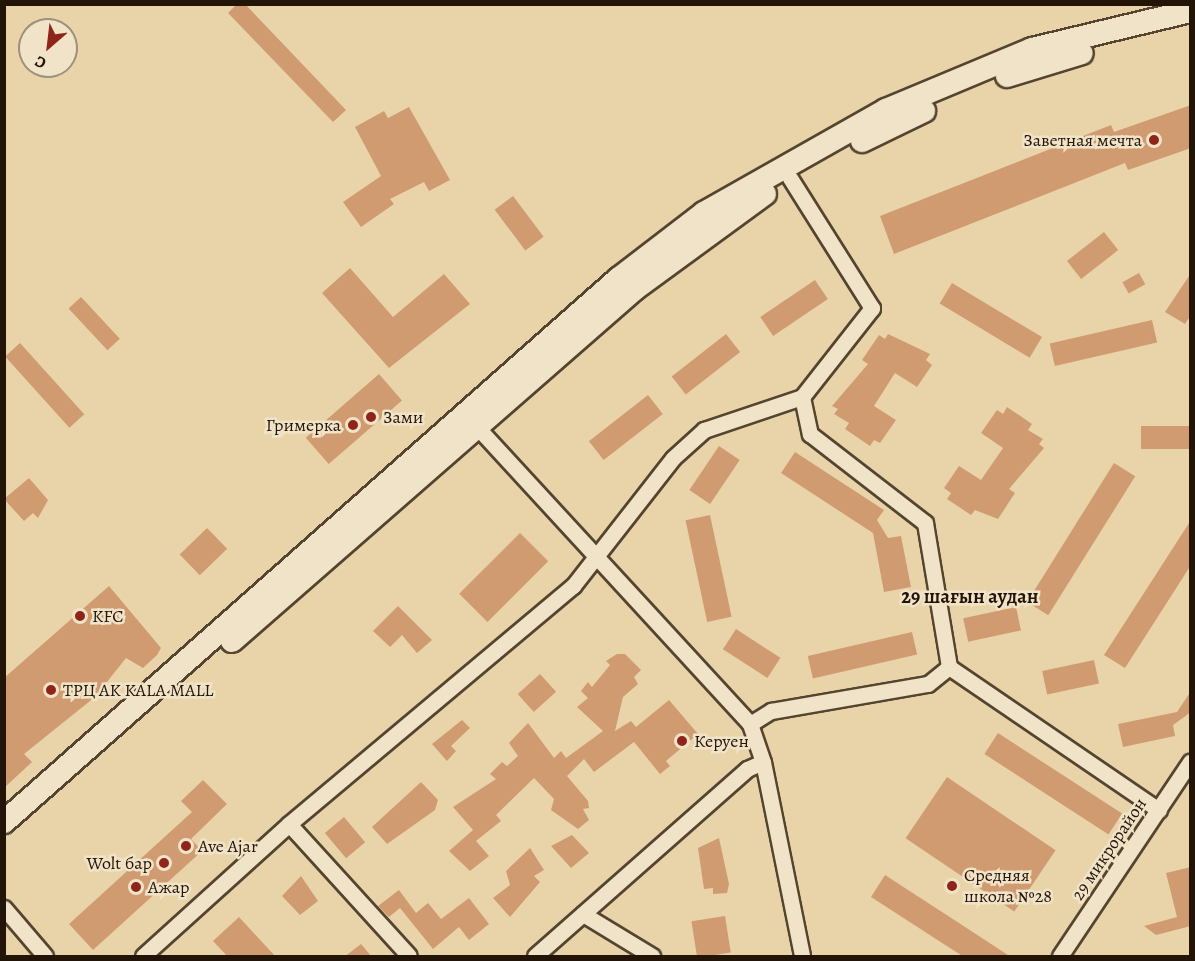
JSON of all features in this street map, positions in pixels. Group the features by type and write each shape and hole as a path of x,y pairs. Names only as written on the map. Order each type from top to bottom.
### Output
{"main road":[{"path":"4,822 472,421 635,289 787,174 886,110 1032,49 1191,11"},
{"path":"787,174 900,121 1032,66 1191,24"},
{"path":"4,836 472,421"}],"street":[{"path":"143,957 289,824 573,586 673,458 704,430 802,397 872,308 787,174"},
{"path":"802,397 810,434 925,523 949,667 1159,810"},
{"path":"472,421 750,724 764,762 802,957"},
{"path":"750,724 771,711 928,684 949,667"},
{"path":"535,957 747,769 764,762"},
{"name":"29 микрорайон","path":"1060,957 1190,766"},
{"path":"289,824 409,957"},
{"path":"4,908 45,957"},
{"path":"583,914 652,957"}],"building":[{"path":"237,4 245,4 346,110 333,122 228,13"},
{"path":"1191,105 1191,148 1128,170 1125,163 894,254 880,216 1111,125 1114,132"},
{"path":"409,107 450,180 429,191 424,182 390,199 394,204 361,227 343,202 381,176 355,127 384,111 388,118"},
{"path":"513,196 544,237 525,251 495,210"},
{"path":"1104,232 1118,250 1081,279 1067,261"},
{"path":"350,268 393,317 444,274 470,304 389,368 322,293"},
{"path":"1139,273 1145,284 1129,294 1122,282"},
{"path":"1191,273 1191,315 1185,324 1165,312"},
{"path":"815,280 828,299 773,336 760,317"},
{"path":"952,283 1042,337 1030,358 940,304"},
{"path":"81,297 120,339 107,350 69,309"},
{"path":"1152,320 1157,342 1055,366 1050,344"},
{"path":"726,334 740,352 686,395 672,376"},
{"path":"888,334 930,354 926,360 932,365 917,387 895,373 874,406 896,420 880,443 874,440 870,446 845,429 849,423 834,414 838,409 832,406 868,364 862,360 879,335 885,339"},
{"path":"20,343 84,414 69,428 5,356"},
{"path":"379,374 402,400 329,464 306,438"},
{"path":"648,395 663,414 604,460 589,441"},
{"path":"1007,407 1032,424 1028,430 1043,439 1039,444 1044,448 1009,489 1015,493 998,519 975,510 971,515 947,499 951,493 944,488 959,466 981,480 1003,448 981,433 997,410 1003,414"},
{"path":"1141,426 1190,426 1190,449 1141,449"},
{"path":"719,446 740,460 710,504 689,490"},
{"path":"795,452 884,510 877,520 888,538 901,536 911,587 884,592 873,533 781,473"},
{"path":"1114,463 1135,476 1048,615 1027,602"},
{"path":"29,478 48,500 38,518 33,513 24,521 4,499"},
{"path":"710,515 732,617 707,622 686,520"},
{"path":"1191,520 1191,565 1125,668 1104,655"},
{"path":"207,528 227,549 200,575 180,554"},
{"path":"520,533 548,561 487,622 459,594"},
{"name":"ТРЦ AK KALA MALL","path":"109,586 161,648 143,668 126,658 95,697 24,754 32,762 4,788 4,678"},
{"path":"398,606 432,640 417,653 402,635 390,647 373,631"},
{"path":"1016,607 1021,630 968,642 963,618"},
{"path":"736,629 780,658 767,678 723,649"},
{"path":"912,632 917,654 813,678 808,656"},
{"path":"617,654 625,654 641,670 634,677 638,684 623,697 615,731 631,721 636,727 669,700 698,734 666,761 670,766 660,774 634,742 594,772 584,759 567,776 588,801 589,808 583,809 589,820 578,829 551,810 554,799 534,778 496,815 501,821 476,841 489,856 470,871 449,851 473,830 453,807 496,779 490,774 502,762 507,766 518,756 509,743 528,723 554,758 561,751 566,758 603,731 577,707 588,698 581,691 588,682 592,687 610,665 606,661"},
{"path":"1094,660 1099,683 1047,694 1042,671"},
{"path":"540,674 556,692 534,712 518,694"},
{"path":"1191,691 1191,712 1173,725 1175,736 1123,747 1118,724 1177,712"},
{"path":"462,720 470,728 451,746 456,751 447,761 432,744"},
{"path":"998,733 1122,814 1109,835 984,754"},
{"path":"947,777 1056,850 1014,912 906,838"},
{"name":"Ажар","path":"203,780 227,804 191,839 202,851 93,950 69,924 192,812 181,801"},
{"path":"421,782 438,800 435,810 387,844 372,827"},
{"path":"344,817 365,842 346,858 325,833"},
{"path":"572,835 589,853 571,868 551,846"},
{"path":"719,838 729,884 727,893 713,894 713,888 704,889 698,848"},
{"path":"530,848 544,870 534,876 540,882 510,917 493,898 510,885 506,871"},
{"path":"1191,867 1191,926 1156,935 1144,926 1177,917 1166,873"},
{"path":"885,875 1011,957 964,957 871,897"},
{"path":"301,876 318,901 300,915 282,896"},
{"path":"399,890 416,913 428,903 441,919 469,898 489,924 469,940 459,927 433,949 400,908 389,917 378,906"},
{"path":"725,916 731,953 697,956 691,921"},
{"path":"239,917 276,957 228,957 213,941"},
{"path":"361,944 372,957 344,957"}],"place":[{"name":"Заветная мечта","path":"1154,140"},
{"name":"Зами","path":"371,417"},
{"name":"Гримерка","path":"353,425"},
{"name":"KFC","path":"80,616"},
{"name":"ТРЦ AK KALA MALL","path":"51,690"},
{"name":"Керуен","path":"682,741"},
{"name":"Ave Ajar","path":"186,846"},
{"name":"Wolt бар","path":"164,863"},
{"name":"Средняя школа №28","path":"952,886"},
{"name":"Ажар","path":"136,887"}],"district":[{"name":"29 шағын аудан","path":"970,596"}]}
